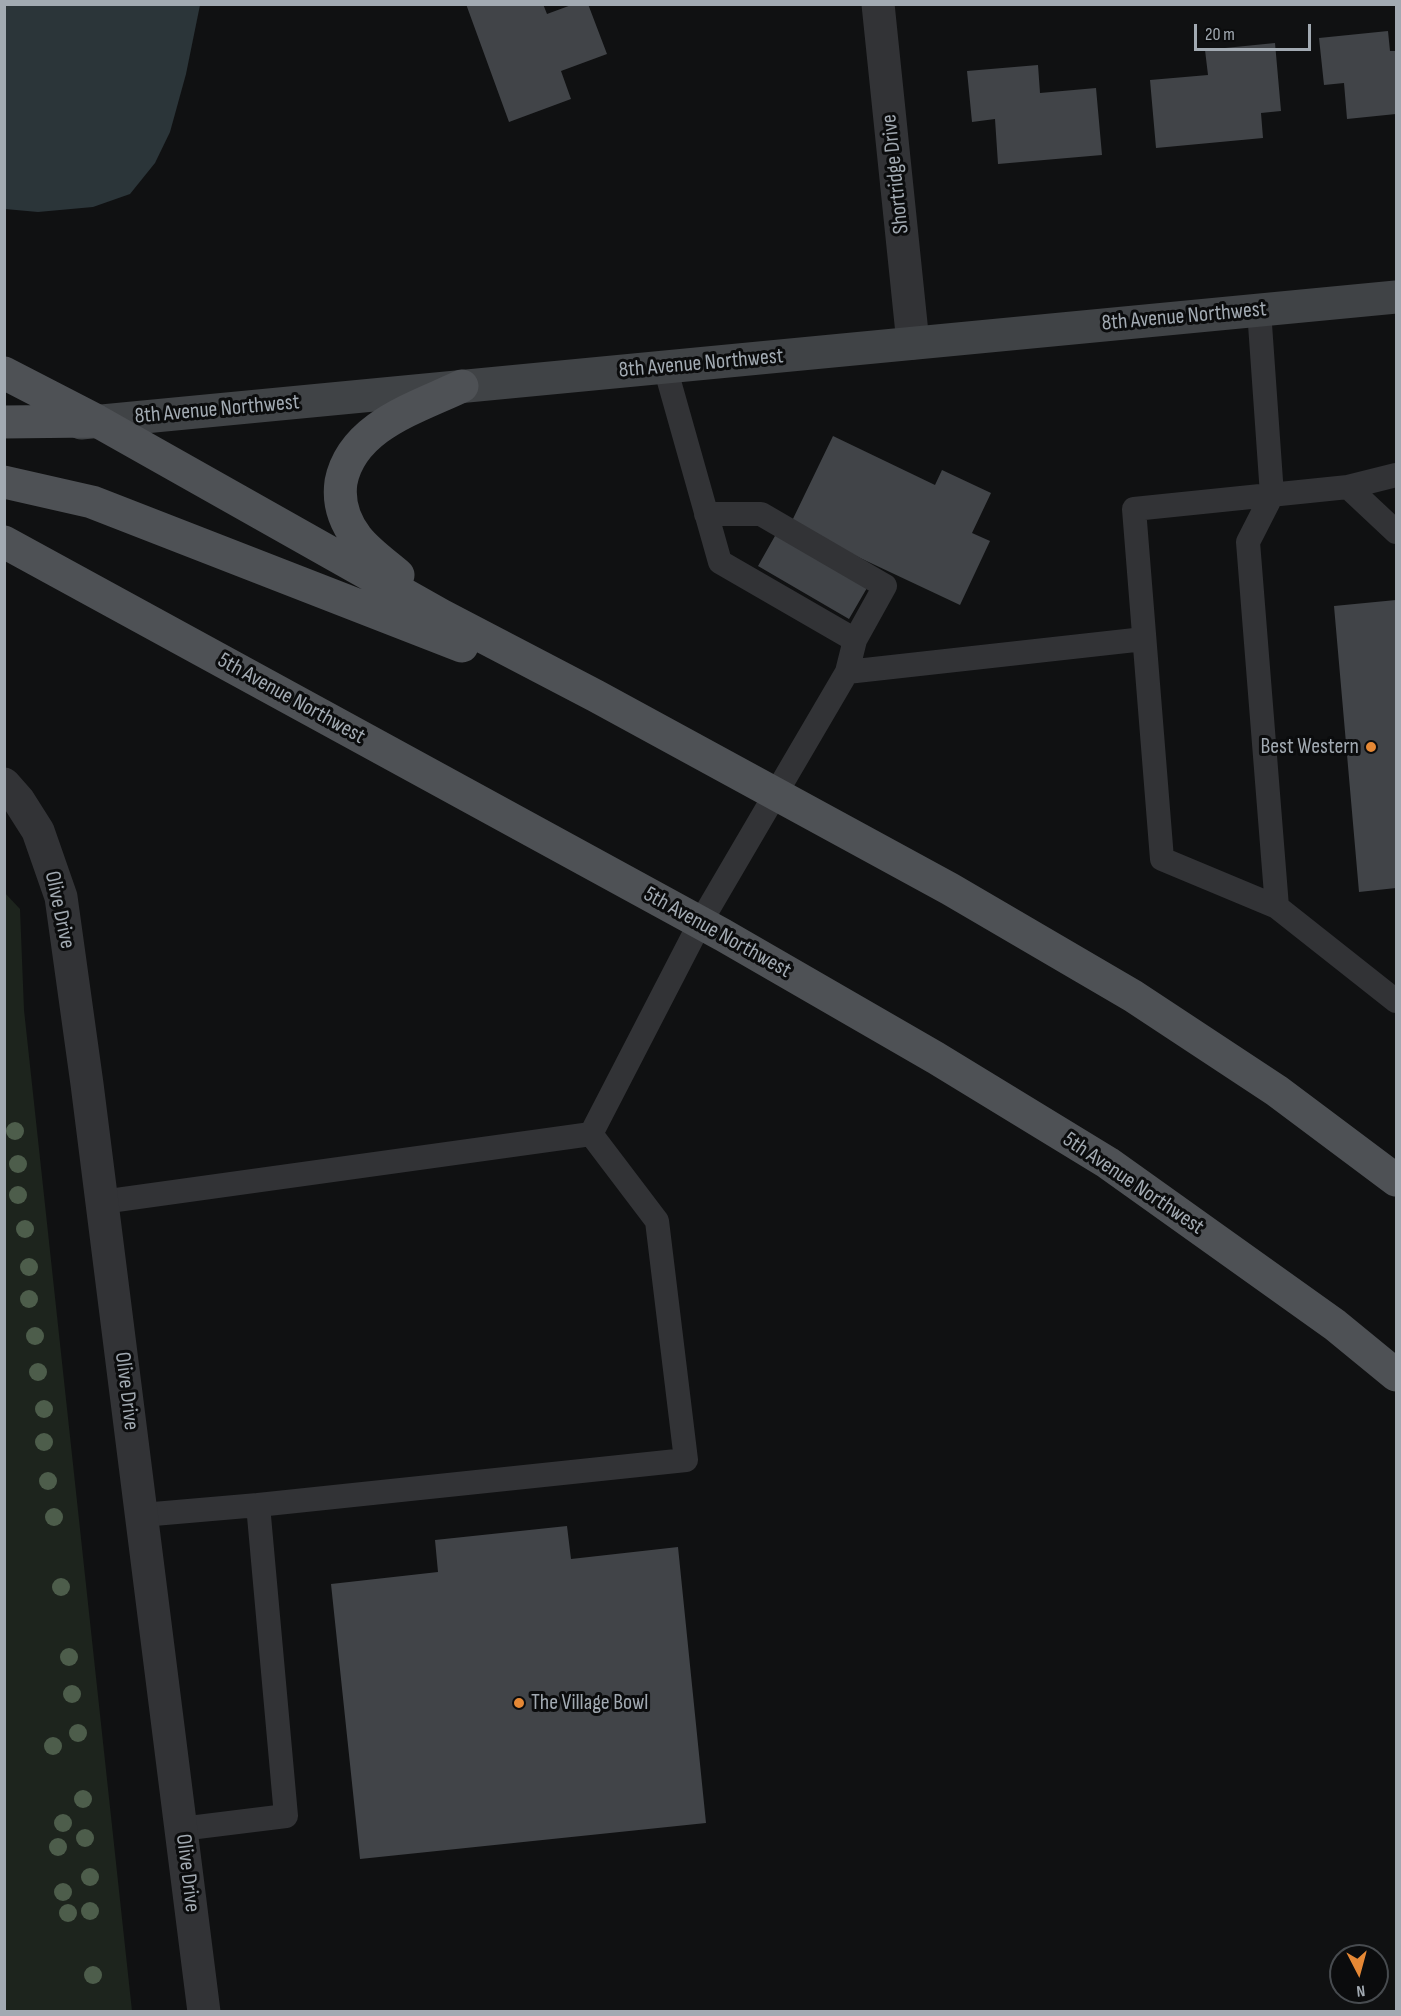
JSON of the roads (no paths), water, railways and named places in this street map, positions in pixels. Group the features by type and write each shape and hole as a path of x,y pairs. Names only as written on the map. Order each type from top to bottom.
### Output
{"main road":[{"name":"8th Avenue Northwest","path":"4,430 1396,297"},
{"path":"4,373 97,421 441,615 596,696 950,889 1133,996 1277,1091 1396,1180"},
{"path":"441,615 357,539 343,516 339,494 344,469 355,448 373,430 462,386"},
{"path":"4,422 97,421"},
{"path":"4,483 92,502 596,696"},
{"name":"5th Avenue Northwest","path":"4,542 700,923 936,1058 1107,1163 1335,1325 1396,1375"}],"street":[{"name":"Shortridge Drive","path":"878,4 913,343"},
{"name":"Olive Drive","path":"4,784 19,801 38,831 61,897 102,1202 204,2012"}],"lane":[{"path":"1259,310 1272,495 1248,542 1277,908"},
{"path":"665,367 720,562 855,640"},
{"path":"1396,475 1347,487 1134,509 1162,859 1277,908 1396,1001"},
{"path":"1347,487 1396,532"},
{"path":"591,1134 700,923 846,672 855,640 885,586 761,514 706,514"},
{"path":"846,672 1144,639"},
{"path":"102,1202 591,1134"},
{"path":"142,1515 686,1460 657,1221 591,1134"},
{"path":"181,1829 286,1816 258,1505"}],"place":[{"name":"Best Western","path":"1371,747"},
{"name":"The Village Bowl","path":"519,1703"}]}
